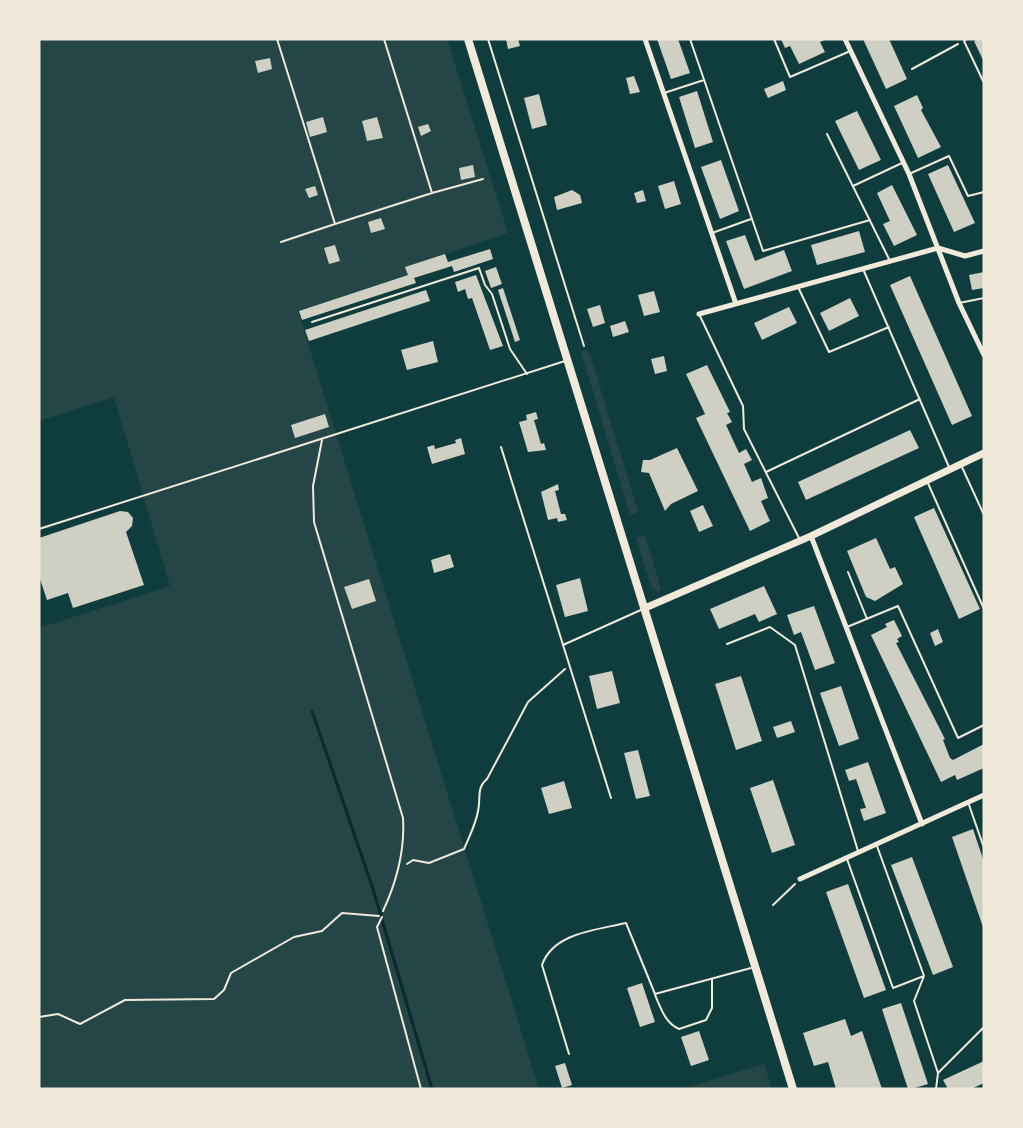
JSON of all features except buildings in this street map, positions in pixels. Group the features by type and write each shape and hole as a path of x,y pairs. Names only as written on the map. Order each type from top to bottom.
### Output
{"highway":[{"path":"468,39 793,1089"}],"main road":[{"path":"645,608 801,541 984,453"}],"street":[{"path":"645,39 736,304"},
{"path":"846,39 909,174 959,303 984,355"},
{"path":"699,314 938,248 965,256 984,251"},
{"path":"811,536 922,824"},
{"path":"800,879 877,846 984,795"}],"lane":[{"path":"277,39 335,224"},
{"path":"384,39 432,193"},
{"path":"690,39 763,251 870,220"},
{"path":"774,39 790,77 851,51"},
{"path":"965,40 984,83"},
{"path":"664,93 704,80"},
{"path":"827,134 890,261"},
{"path":"909,174 950,156 968,196 984,192"},
{"path":"853,186 903,162"},
{"path":"281,242 483,178"},
{"path":"712,233 751,219"},
{"path":"312,322 479,268 485,285 492,294 510,349 527,374"},
{"path":"863,269 950,470"},
{"path":"798,287 829,352 889,327"},
{"path":"959,303 984,298"},
{"path":"699,314 744,406 744,429 801,541"},
{"path":"39,529 322,441 568,360"},
{"path":"766,472 920,399"},
{"path":"322,441 312,486 314,522 403,818 404,842 397,868 396,883 383,911"},
{"path":"501,447 611,798"},
{"path":"961,465 984,515"},
{"path":"927,481 984,609"},
{"path":"848,572 867,619"},
{"path":"846,627 898,606 958,738 984,725"},
{"path":"563,645 645,608"},
{"path":"727,645 770,627 795,645 859,853"},
{"path":"968,802 984,848"},
{"path":"877,846 924,976 914,1001 938,1072 936,1089"},
{"path":"847,859 893,988 924,976"},
{"path":"569,1054 542,965 546,952 558,943 588,932 626,923 664,1016 672,1026 679,1029 706,1020 712,1008 711,979"},
{"path":"655,994 755,967"},
{"path":"938,1072 984,1027"}],"path":[{"path":"488,39 584,346"},
{"path":"912,69 965,40"},
{"path":"401,861 406,864 413,860 429,863 464,849 479,810 478,797 482,783 487,779 512,730 528,702 569,665"},
{"path":"773,905 800,879"},
{"path":"39,1017 58,1014 80,1024 125,1000 214,999 224,990 231,973 241,970 274,947 294,937 322,931 342,913 377,918 383,911"},
{"path":"383,911 377,927 421,1089"}],"shaded area":[{"path":"39,39 447,39 508,233 406,267 408,275 298,311 539,1089 39,1089 39,628 170,586 114,397 39,421"},
{"path":"586,350 590,354 638,512 630,515 581,352"},
{"path":"645,535 661,589 659,592 651,587 636,538"},
{"path":"764,1064 772,1089 681,1089"}],"waterway":[{"path":"312,711 373,889 432,1089"}]}
